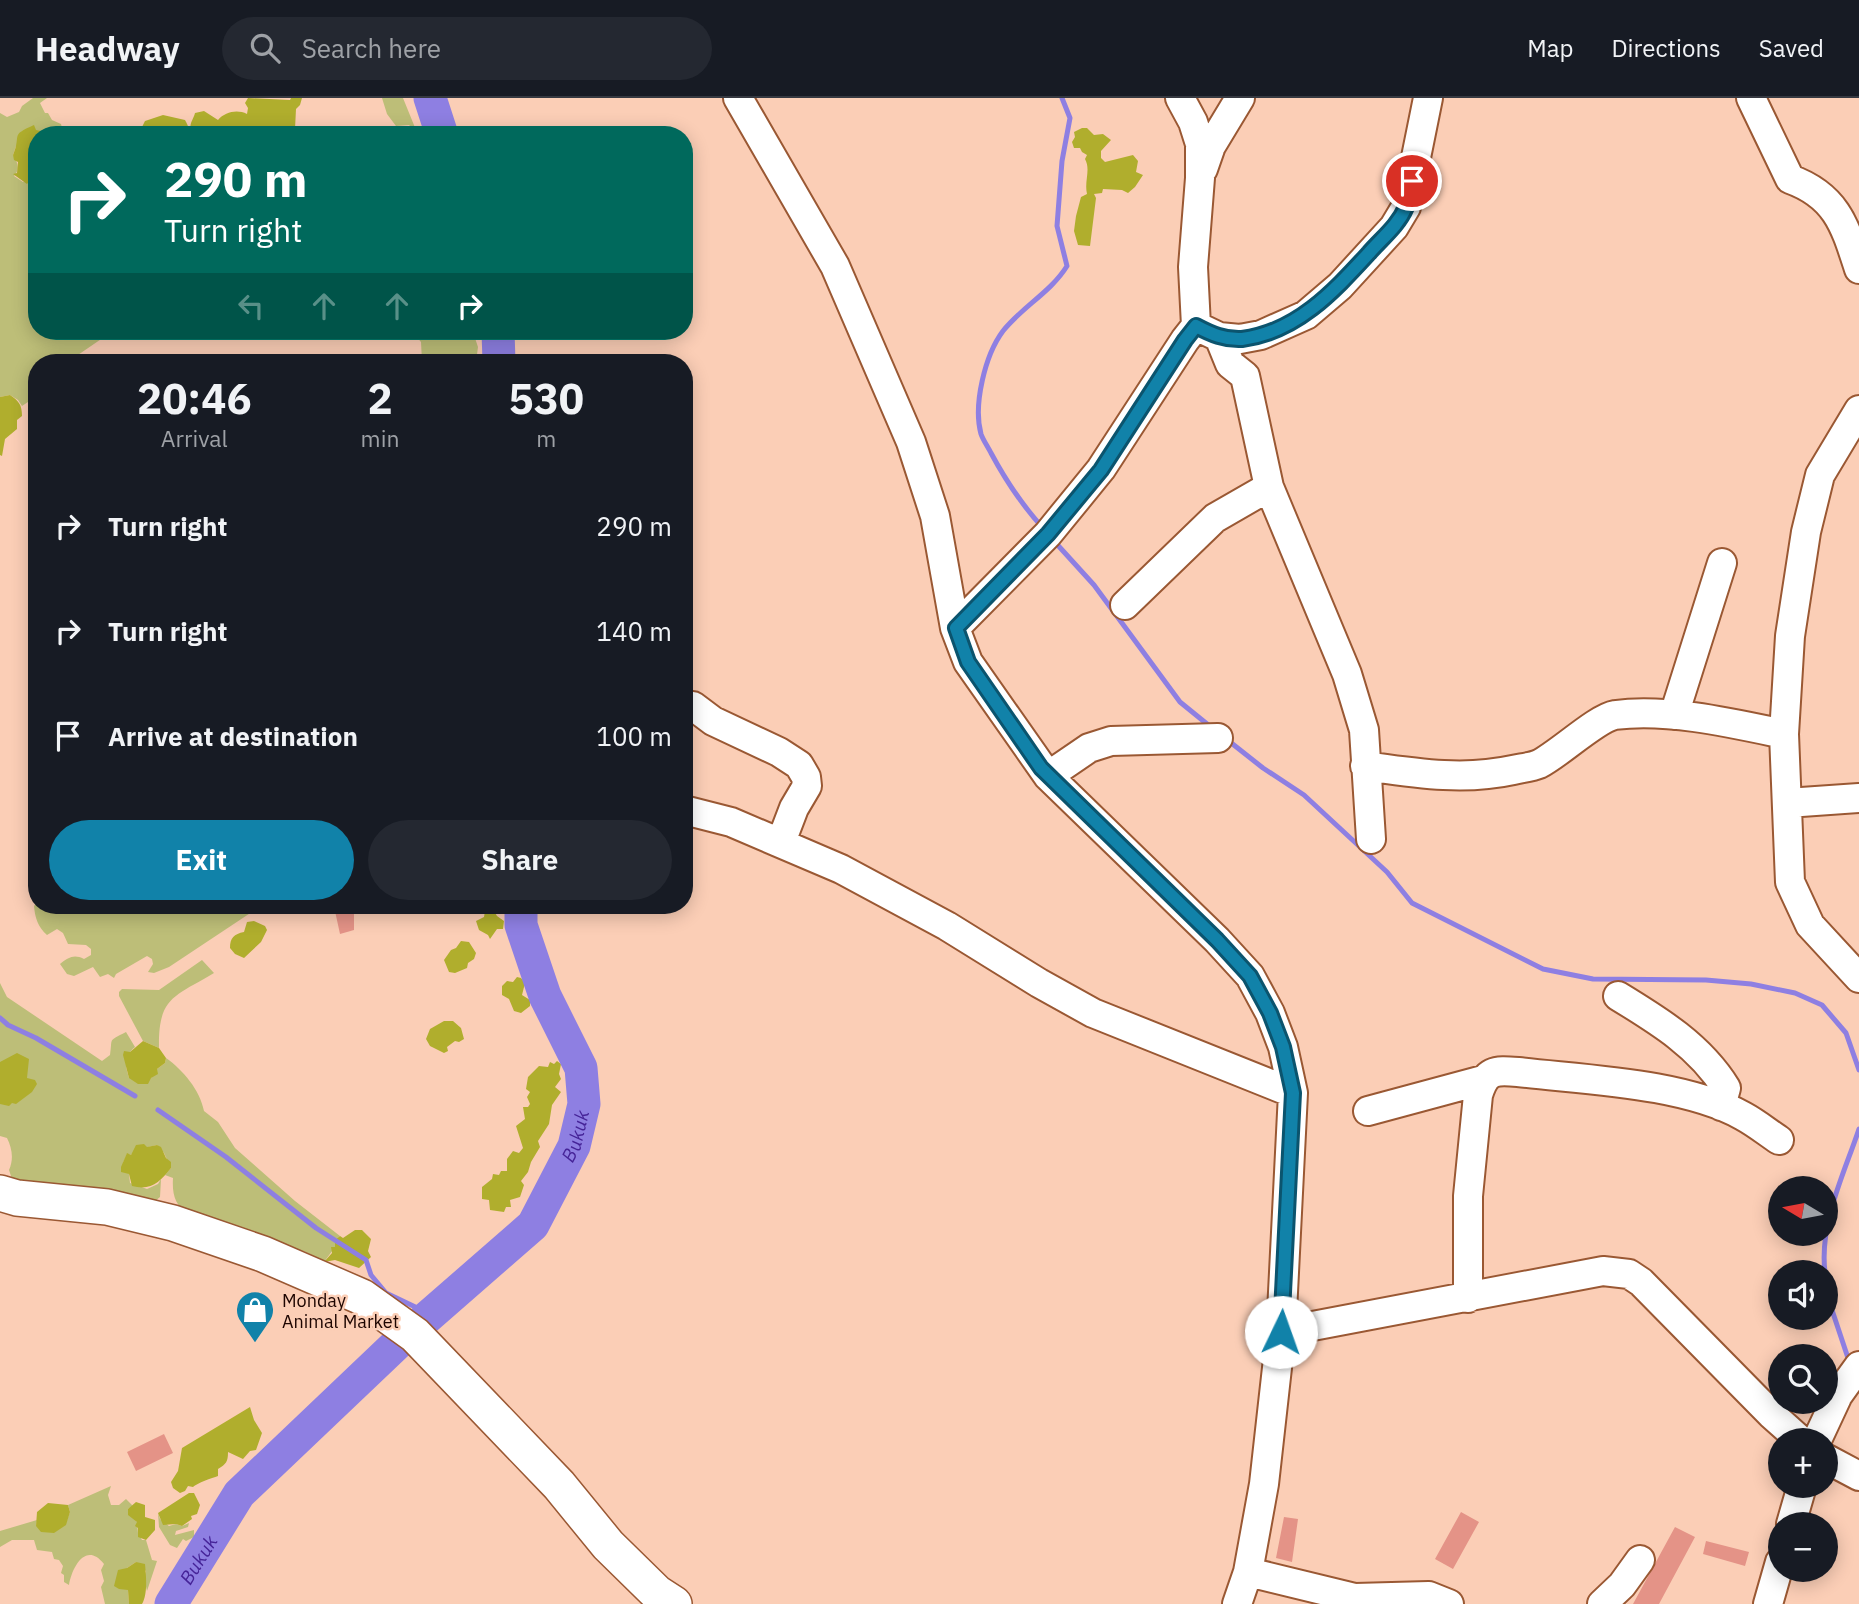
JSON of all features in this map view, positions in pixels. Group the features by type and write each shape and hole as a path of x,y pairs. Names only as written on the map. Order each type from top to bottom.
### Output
{"main road":[{"path":"0,1193 17,1198 107,1207 173,1223 263,1254 362,1297 415,1335 559,1485 608,1545 657,1593 674,1604"}],"street":[{"path":"738,98 835,266 911,442 935,516 956,628 968,662 1048,776 1217,940 1250,976 1270,1013 1283,1047 1293,1093 1281,1332 1264,1484 1248,1572 1237,1604"},
{"path":"1180,98 1193,122 1200,144 1193,267 1208,332 1230,364 1245,376"},
{"path":"1200,178 1211,146 1240,98"},
{"path":"956,628 1048,534 1101,470 1185,340 1208,332 1240,339 1261,335 1306,315 1340,286 1394,227 1406,206 1428,98"},
{"path":"1751,98 1790,179 1802,184 1837,211 1845,225 1859,269"},
{"path":"1261,335 1247,358 1245,376 1269,487 1348,674 1364,730 1371,839"},
{"path":"1859,410 1820,475 1806,532 1790,636 1784,734 1790,882 1810,925 1859,978"},
{"path":"1125,605 1215,518 1269,487"},
{"path":"1674,715 1722,563"},
{"path":"693,706 713,721 779,752 799,765 806,777 807,786 794,808 781,842"},
{"path":"1365,766 1465,777 1500,773 1537,765 1601,720 1614,715 1674,715 1784,734"},
{"path":"1048,776 1089,748 1111,741 1218,738"},
{"path":"1787,803 1859,799"},
{"path":"693,812 732,822 781,842 883,891 1093,1013 1293,1093"},
{"path":"1618,996 1671,1028 1717,1073 1726,1088 1721,1106"},
{"path":"1368,1111 1483,1080 1500,1071 1518,1072 1664,1090 1705,1099 1744,1116 1779,1140"},
{"path":"1468,1298 1468,1196 1478,1095 1483,1080"},
{"path":"1281,1332 1603,1271 1629,1274 1642,1282 1787,1428"},
{"path":"1823,1428 1838,1395 1859,1366"},
{"path":"1838,1465 1859,1476"},
{"path":"1602,1604 1622,1585 1640,1560"},
{"path":"1248,1572 1354,1601 1418,1595 1429,1596 1449,1604"},
{"path":"1768,1604 1774,1582"}],"green space":[{"path":"33,98 47,98 40,103 45,113 62,126 28,126 28,138 16,146 13,155 18,166 14,176 23,182 28,180 28,340 100,340 79,354 28,354 28,402 22,406 10,395 0,397 0,113 7,117 19,112 22,106"},
{"path":"382,98 403,98 414,126 396,126 387,114"},
{"path":"419,340 476,340 477,354 422,354"},
{"path":"35,914 249,914 169,967 154,973 148,972 153,964 152,959 147,956 116,974 114,978 108,974 100,977 93,967 74,976 67,974 60,964 72,957 84,959 91,955 91,949 86,945 68,944 63,933 57,929 47,935"},
{"path":"202,960 214,973 179,994 165,1008 159,1031 159,1048 143,1041 119,992 122,989 159,990"},
{"path":"0,983 7,997 102,1061 110,1055 112,1040 126,1032 135,1047 128,1054 126,1061 129,1078 151,1078 165,1063 166,1058 172,1063 190,1081 204,1111 218,1122 235,1148 340,1236 335,1240 335,1247 324,1262 306,1252 184,1211 175,1199 173,1178 165,1175 171,1168 157,1145 135,1150 131,1155 127,1154 123,1163 130,1183 147,1189 158,1184 161,1179 160,1197 154,1202 12,1179 9,1170 12,1158 10,1146 7,1138 0,1136"},
{"path":"111,1486 108,1495 111,1505 119,1505 126,1499 133,1506 128,1509 137,1522 138,1533 142,1540 146,1540 152,1560 157,1561 147,1591 144,1578 146,1571 136,1562 127,1568 119,1589 128,1589 129,1604 105,1604 101,1587 104,1581 101,1570 104,1564 91,1555 77,1564 69,1585 64,1582 64,1575 61,1573 63,1566 59,1560 54,1559 52,1552 37,1550 34,1540 12,1540 0,1547 0,1531 37,1520 36,1526 67,1520 70,1512 68,1505"},
{"path":"158,1513 160,1519 169,1526 189,1523 188,1527 176,1531 175,1535 194,1530 194,1537 186,1541 183,1539 177,1548 170,1545 159,1527"}],"shaded area":[{"path":"248,98 302,98 296,109 295,126 190,126 195,113 204,111 218,120 231,112 247,114 245,103"},
{"path":"163,115 185,120 187,126 142,126 145,121"},
{"path":"28,128 27,184 13,174 17,173 18,162 13,155 21,131"},
{"path":"1087,128 1094,135 1103,134 1111,140 1101,151 1101,158 1105,162 1133,155 1138,161 1136,172 1143,175 1128,193 1103,189 1102,193 1094,194 1096,198 1090,246 1078,245 1074,231 1081,197 1087,194 1087,155 1080,148 1074,148 1072,142 1074,132"},
{"path":"10,395 19,404 22,416 17,420 17,429 5,439 2,456 0,397"},
{"path":"484,914 496,914 504,921 503,929 497,929 490,939 479,930 476,921"},
{"path":"254,921 265,926 267,930 261,942 244,958 230,948 231,942 235,935 244,932 247,922"},
{"path":"461,941 469,942 476,953 474,959 468,963 467,968 455,973 449,972 444,960"},
{"path":"517,977 525,983 522,995 530,1000 530,1006 521,1013 514,1011 509,999 502,995 502,986 507,981 513,982"},
{"path":"444,1021 453,1021 461,1028 464,1039 455,1041 444,1053 430,1046 426,1039 430,1029"},
{"path":"143,1041 159,1048 166,1058 165,1063 157,1069 158,1074 151,1078 148,1084 138,1084 129,1078 123,1055 124,1051 130,1052"},
{"path":"17,1053 29,1059 27,1078 35,1080 37,1084 32,1092 16,1104 0,1104 0,1062"},
{"path":"557,1061 561,1064 561,1079 555,1087 561,1092 552,1105 549,1124 538,1141 540,1147 521,1181 524,1185 520,1197 510,1200 511,1207 506,1207 504,1212 490,1210 489,1200 482,1199 482,1187 492,1179 493,1174 499,1175 501,1171 507,1171 507,1159 513,1151 519,1153 523,1148 516,1126 525,1119 523,1107 530,1104 527,1097 530,1092 526,1089 528,1077 539,1066 548,1067 550,1062 554,1064"},
{"path":"144,1144 147,1147 161,1147 171,1162 171,1168 150,1186 132,1186 129,1174 121,1172 121,1167 127,1153 131,1155 136,1145"},
{"path":"355,1230 362,1230 371,1239 368,1251 371,1257 359,1268 335,1260 324,1262 332,1253 331,1247 335,1247 335,1240"},
{"path":"250,1407 262,1433 256,1450 250,1451 243,1459 228,1452 226,1462 218,1469 218,1476 193,1487 188,1486 180,1493 173,1488 171,1482 178,1471 182,1448"},
{"path":"189,1493 194,1493 200,1505 197,1514 191,1516 192,1519 182,1526 163,1525 158,1513"},
{"path":"136,1502 145,1505 145,1517 155,1520 155,1530 146,1540 138,1537 138,1528 135,1526 137,1522 128,1515 128,1509"},
{"path":"48,1503 68,1505 70,1512 66,1525 54,1533 41,1532 36,1526 37,1512"},
{"path":"136,1562 145,1564 145,1595 142,1604 129,1604 128,1590 114,1586 118,1570"}],"building":[{"path":"336,914 354,914 354,930 340,934"},
{"path":"164,1434 173,1453 136,1471 127,1452"},
{"path":"1461,1512 1479,1522 1453,1569 1435,1559"},
{"path":"1284,1517 1298,1519 1292,1562 1276,1558"},
{"path":"1675,1527 1695,1537 1659,1604 1633,1604"},
{"path":"1706,1541 1749,1552 1745,1566 1703,1554"}],"waterway":[{"name":"Bukuk","path":"430,98 439,126"},
{"path":"1043,528 1002,473 984,441 979,409 986,366 1003,331 1053,284 1067,266 1057,226 1062,161 1070,118 1062,98"},
{"name":"Bukuk","path":"498,340 499,354"},
{"path":"1054,541 1094,585 1180,702 1212,728"},
{"path":"1225,738 1304,795 1387,872 1412,903 1543,969 1593,979 1706,980 1751,984 1795,993 1822,1005 1846,1033 1859,1070"},
{"name":"Bukuk","path":"423,1321 533,1225 574,1146 584,1104 581,1068 545,996 521,925 521,914"},
{"path":"0,1018 135,1096"},
{"path":"158,1110 226,1157 316,1228 366,1260 371,1275 386,1293 430,1314"},
{"path":"1824,1260 1829,1218 1859,1129"},
{"path":"1838,1328 1850,1364"},
{"name":"Bukuk","path":"171,1604 239,1494 404,1337"}],"place":[{"name":"Monday Animal Market","path":"255,1344"}],"route":[{"path":"1281,1332 1293,1093 1283,1047 1270,1013 1250,976 1217,940 1041,768 968,662 956,628 1048,534 1101,470 1196,326 1219,337 1240,339 1261,335 1306,315 1340,286 1394,227 1406,206 1412,181"}]}
